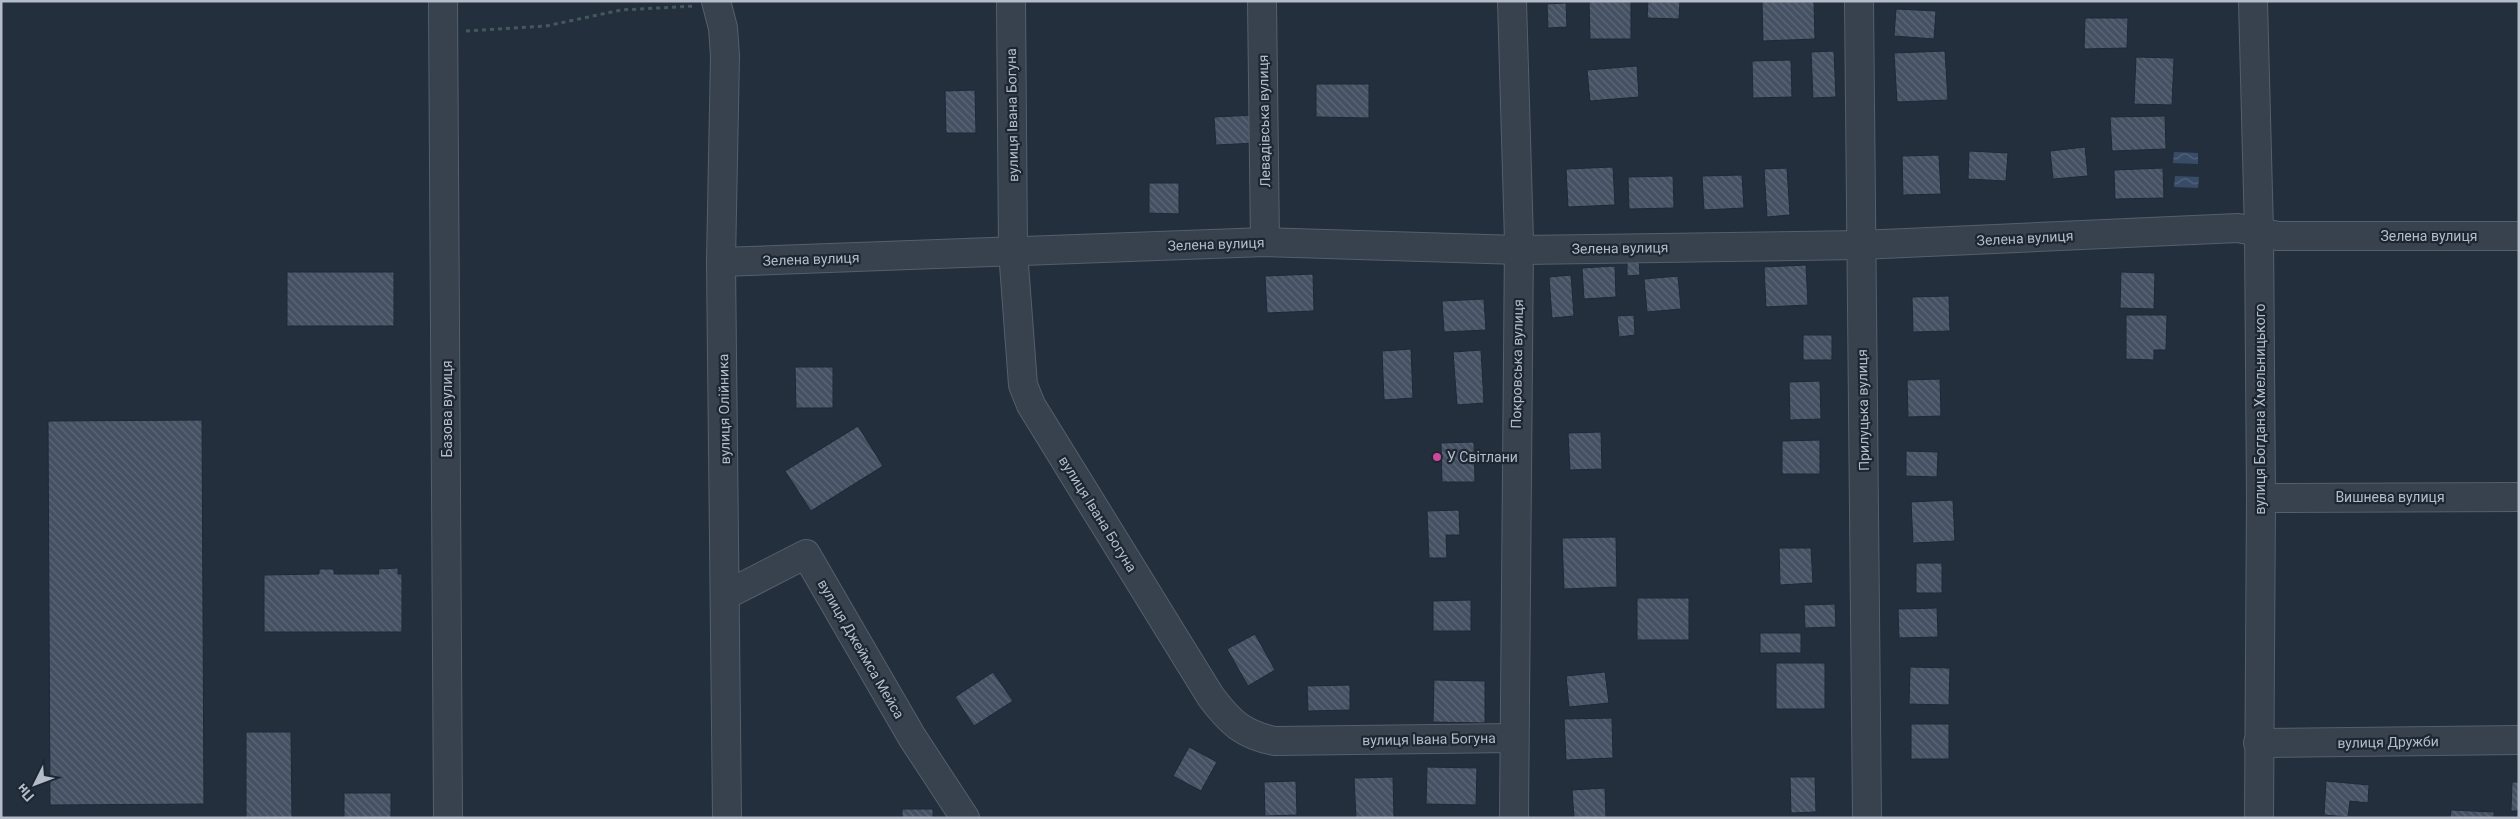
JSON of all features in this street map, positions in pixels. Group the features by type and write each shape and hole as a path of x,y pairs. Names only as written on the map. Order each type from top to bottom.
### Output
{"street":[{"name":"Базова вулиця","path":"443,1 448,818"},
{"name":"вулиця Івана Богуна","path":"1011,1 1013,251 1023,385 1031,405 1212,697 1225,715 1240,729 1256,738 1274,741 1513,738"},
{"name":"Левадівська вулиця","path":"1262,1 1265,242"},
{"name":"Покровська вулиця","path":"1512,1 1518,250 1513,738 1514,818"},
{"name":"Прилуцька вулиця","path":"1859,1 1867,818"},
{"name":"вулиця Богдана Хмельницького","path":"2253,1 2259,232 2261,498 2259,818"},
{"name":"вулиця Олійника","path":"710,2 722,28 725,56 721,262 727,818"},
{"name":"Зелена вулиця","path":"721,262 1265,242 1518,250 1861,245 2238,228 2278,236 2519,236"},
{"name":"Вишнева вулиця","path":"2261,498 2519,497"},
{"name":"вулиця Джеймса Мейса","path":"726,594 806,554 912,736 965,818"},
{"name":"вулиця Дружби","path":"2258,743 2519,740"}],"path":[{"path":"444,32 546,26 621,10 710,2"}],"water":[{"path":"2174,152 2198,153 2198,164 2173,163"},
{"path":"2175,176 2199,177 2198,188 2174,187"}],"building":[{"path":"1589,1 1631,1 1631,39 1590,39"},
{"path":"1648,1 1680,1 1679,19 1647,18"},
{"path":"1762,1 1814,1 1815,39 1763,41"},
{"path":"1566,3 1567,27 1548,28 1547,4"},
{"path":"1896,9 1936,11 1934,39 1894,36"},
{"path":"2085,18 2128,18 2127,48 2084,49"},
{"path":"1834,51 1836,97 1813,98 1811,52"},
{"path":"1945,51 1948,100 1897,102 1894,53"},
{"path":"2136,57 2174,58 2172,105 2134,104"},
{"path":"1791,60 1792,97 1753,98 1752,61"},
{"path":"1637,66 1639,97 1590,101 1587,70"},
{"path":"1316,84 1369,84 1369,118 1316,117"},
{"path":"975,90 976,133 946,133 945,91"},
{"path":"1255,115 1257,143 1216,145 1214,117"},
{"path":"2165,116 2166,149 2112,151 2110,117"},
{"path":"2085,147 2088,176 2053,179 2050,151"},
{"path":"1969,151 2008,153 2006,181 1968,179"},
{"path":"1939,155 1941,194 1903,195 1902,156"},
{"path":"1613,167 1615,205 1568,207 1566,169"},
{"path":"1787,168 1790,215 1767,217 1764,169"},
{"path":"2163,168 2164,198 2115,199 2114,170"},
{"path":"1742,175 1744,208 1704,210 1702,176"},
{"path":"1673,176 1674,208 1629,209 1628,177"},
{"path":"1149,183 1179,183 1179,214 1149,213"},
{"path":"1627,258 1639,258 1640,275 1627,276"},
{"path":"1806,265 1808,305 1766,307 1764,267"},
{"path":"1615,266 1616,297 1584,299 1582,268"},
{"path":"287,272 394,272 394,326 287,326"},
{"path":"2121,272 2155,273 2154,309 2120,308"},
{"path":"1313,274 1314,311 1267,313 1265,276"},
{"path":"1571,275 1574,316 1552,318 1549,277"},
{"path":"1678,276 1681,309 1647,312 1644,279"},
{"path":"1949,296 1950,331 1913,332 1912,297"},
{"path":"1484,299 1486,330 1444,332 1442,301"},
{"path":"1634,315 1635,335 1619,337 1617,316"},
{"path":"2126,315 2167,315 2166,350 2154,350 2154,360 2126,359"},
{"path":"1803,335 1832,335 1832,360 1803,360"},
{"path":"1411,349 1413,398 1384,400 1382,351"},
{"path":"1481,350 1484,403 1457,405 1453,352"},
{"path":"795,367 833,367 833,408 796,408"},
{"path":"1940,379 1941,416 1908,417 1907,380"},
{"path":"1820,381 1821,419 1790,420 1789,382"},
{"path":"202,420 204,804 50,805 48,421"},
{"path":"858,426 883,466 811,511 785,471"},
{"path":"1601,432 1602,469 1570,470 1568,433"},
{"path":"1820,440 1820,474 1782,474 1782,441"},
{"path":"1474,442 1475,482 1442,482 1441,443"},
{"path":"1906,451 1938,452 1937,477 1906,476"},
{"path":"1953,500 1955,541 1913,543 1911,502"},
{"path":"1459,510 1460,535 1446,535 1447,558 1429,558 1427,511"},
{"path":"1616,537 1617,587 1564,589 1562,538"},
{"path":"1779,548 1811,548 1813,583 1780,585"},
{"path":"1916,563 1942,563 1942,593 1916,593"},
{"path":"398,568 398,574 402,574 402,632 264,632 264,575 319,574 319,569 334,569 334,574 379,574 378,569"},
{"path":"1637,598 1689,598 1689,640 1637,640"},
{"path":"1471,600 1471,631 1433,631 1433,601"},
{"path":"1835,604 1836,627 1805,628 1804,605"},
{"path":"1937,608 1938,637 1899,638 1898,609"},
{"path":"1760,633 1801,633 1801,653 1760,653"},
{"path":"1255,634 1275,670 1248,686 1227,649"},
{"path":"1776,663 1825,663 1825,709 1776,709"},
{"path":"1910,667 1950,668 1949,705 1909,704"},
{"path":"993,672 1013,701 974,726 955,697"},
{"path":"1605,672 1609,703 1569,707 1566,676"},
{"path":"1434,680 1485,681 1485,723 1433,722"},
{"path":"1350,685 1350,710 1308,711 1307,686"},
{"path":"1612,718 1613,758 1566,760 1564,719"},
{"path":"1911,724 1949,724 1949,759 1911,759"},
{"path":"246,732 291,732 292,818 246,818"},
{"path":"1189,747 1217,762 1201,791 1173,776"},
{"path":"1427,767 1477,768 1476,805 1426,804"},
{"path":"1393,777 1394,818 1356,818 1354,778"},
{"path":"1790,777 1815,777 1816,812 1791,813"},
{"path":"1296,781 1297,815 1265,816 1264,782"},
{"path":"2326,781 2369,785 2368,803 2350,801 2348,817 2324,815"},
{"path":"2512,782 2519,782 2519,811 2511,811"},
{"path":"1605,788 1606,817 1574,818 1572,790"},
{"path":"344,793 391,793 391,818 344,818"},
{"path":"902,809 933,809 933,818 902,818"},
{"path":"2451,810 2494,812 2494,818 2450,818"}],"place":[{"name":"У Світлани","path":"1437,457"}]}
